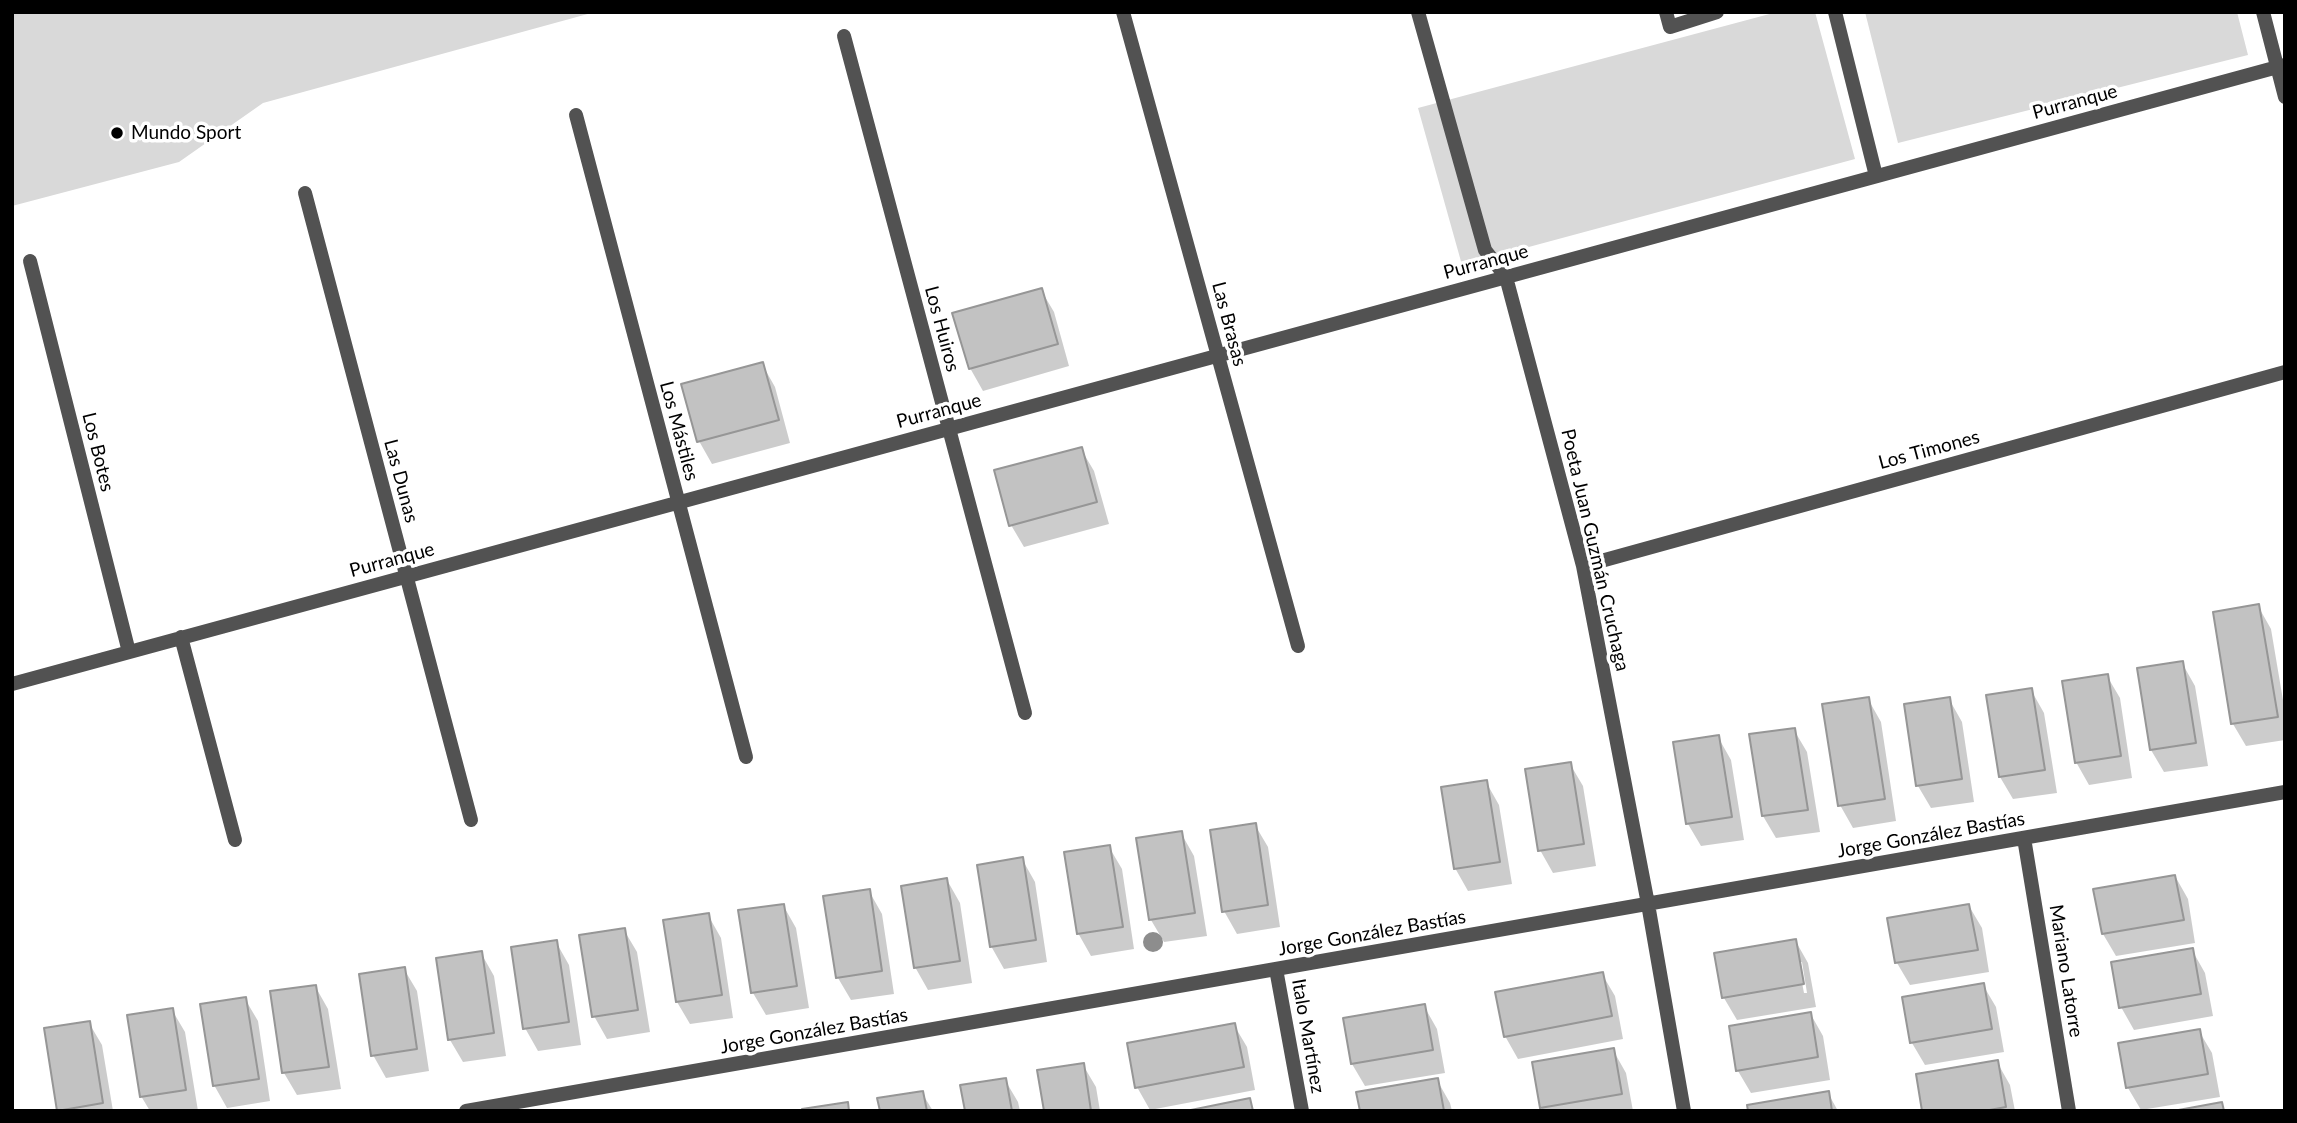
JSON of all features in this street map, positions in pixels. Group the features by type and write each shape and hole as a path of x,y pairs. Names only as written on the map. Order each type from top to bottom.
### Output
{"street":[{"name":"Las Brasas","path":"1123,12 1298,646"},
{"name":"Poeta Juan Guzmán Cruchaga","path":"1418,12 1485,250 1506,277 1583,566 1648,904 1684,1111"},
{"path":"1666,12 1670,27 1717,12"},
{"path":"1835,12 1876,176"},
{"path":"2263,12 2281,66 2285,97"},
{"name":"Los Huiros","path":"844,36 1025,713"},
{"name":"Purranque","path":"12,684 2281,66"},
{"name":"Los Mástiles","path":"576,115 746,757"},
{"name":"Las Dunas","path":"305,193 471,820"},
{"name":"Los Botes","path":"30,261 130,652"},
{"name":"Los Timones","path":"1583,566 2285,372"},
{"path":"181,637 235,840"},
{"name":"Jorge González Bastías","path":"466,1111 2285,792"},
{"name":"Mariano Latorre","path":"2024,838 2069,1111"},
{"name":"Italo Martínez","path":"1276,969 1302,1111"}],"shaded area":[{"name":"Mundo Sport","path":"12,12 595,12 263,103 179,162 12,206"},
{"path":"1777,12 1815,12 1855,159 1462,265 1418,108"},
{"path":"1865,12 2237,12 2248,55 1898,143"}],"building":[{"path":"1042,288 1058,344 969,369 952,313"},
{"path":"763,362 779,420 697,442 681,384"},
{"path":"1082,447 1097,502 1009,526 994,470"},
{"path":"2259,604 2278,717 2231,724 2213,612"},
{"path":"2183,661 2196,743 2150,750 2137,668"},
{"path":"2108,674 2121,756 2075,763 2062,681"},
{"path":"2032,688 2045,770 1999,777 1986,695"},
{"path":"1869,697 1885,799 1838,806 1822,704"},
{"path":"1950,697 1962,779 1916,786 1904,704"},
{"path":"1795,728 1808,810 1762,816 1749,734"},
{"path":"1719,735 1732,817 1686,824 1673,742"},
{"path":"1571,762 1584,844 1538,851 1525,769"},
{"path":"1487,780 1500,862 1454,869 1441,787"},
{"path":"1256,823 1268,905 1222,912 1210,830"},
{"path":"1182,831 1195,913 1149,920 1136,838"},
{"path":"1110,845 1123,927 1077,934 1064,852"},
{"path":"1023,857 1036,940 990,947 977,865"},
{"path":"2175,875 2184,920 2102,934 2093,889"},
{"path":"947,878 960,961 914,968 901,886"},
{"path":"870,889 882,971 836,978 823,896"},
{"path":"784,904 797,986 751,993 738,910"},
{"path":"1969,904 1978,950 1895,963 1887,918"},
{"path":"709,913 722,995 676,1002 663,920"},
{"path":"625,928 638,1010 592,1017 579,935"},
{"path":"1796,939 1804,984 1722,998 1714,953"},
{"path":"557,940 569,1022 523,1029 511,947"},
{"path":"2193,948 2201,994 2119,1008 2111,962"},
{"path":"482,951 494,1033 448,1040 436,958"},
{"path":"405,967 417,1049 371,1056 359,974"},
{"path":"1603,972 1612,1016 1504,1037 1495,992"},
{"path":"1984,983 1992,1029 1910,1043 1902,997"},
{"path":"316,985 329,1067 282,1073 270,991"},
{"path":"246,997 259,1079 213,1086 200,1004"},
{"path":"1425,1004 1433,1050 1351,1064 1343,1018"},
{"path":"173,1008 186,1090 140,1097 127,1015"},
{"path":"1811,1012 1818,1057 1736,1071 1729,1026"},
{"path":"90,1021 103,1103 57,1111 44,1028"},
{"path":"1235,1023 1244,1067 1135,1088 1127,1043"},
{"path":"2200,1029 2208,1074 2126,1088 2118,1043"},
{"path":"1614,1048 1622,1094 1540,1108 1532,1062"},
{"path":"1998,1060 2006,1107 1984,1111 1922,1111 1916,1074"},
{"path":"1084,1063 1091,1111 1044,1111 1037,1070"},
{"path":"1006,1078 1012,1111 965,1111 960,1085"},
{"path":"1438,1078 1444,1111 1360,1111 1356,1092"},
{"path":"923,1091 927,1111 880,1111 877,1098"},
{"path":"1829,1091 1832,1111 1748,1111 1747,1105"},
{"path":"1250,1098 1253,1111 1186,1111"},
{"path":"848,1102 849,1111 802,1111 802,1109"},
{"path":"2222,1102 2224,1111 2173,1111"}],"place":[{"name":"Mundo Sport","path":"117,133"}]}
